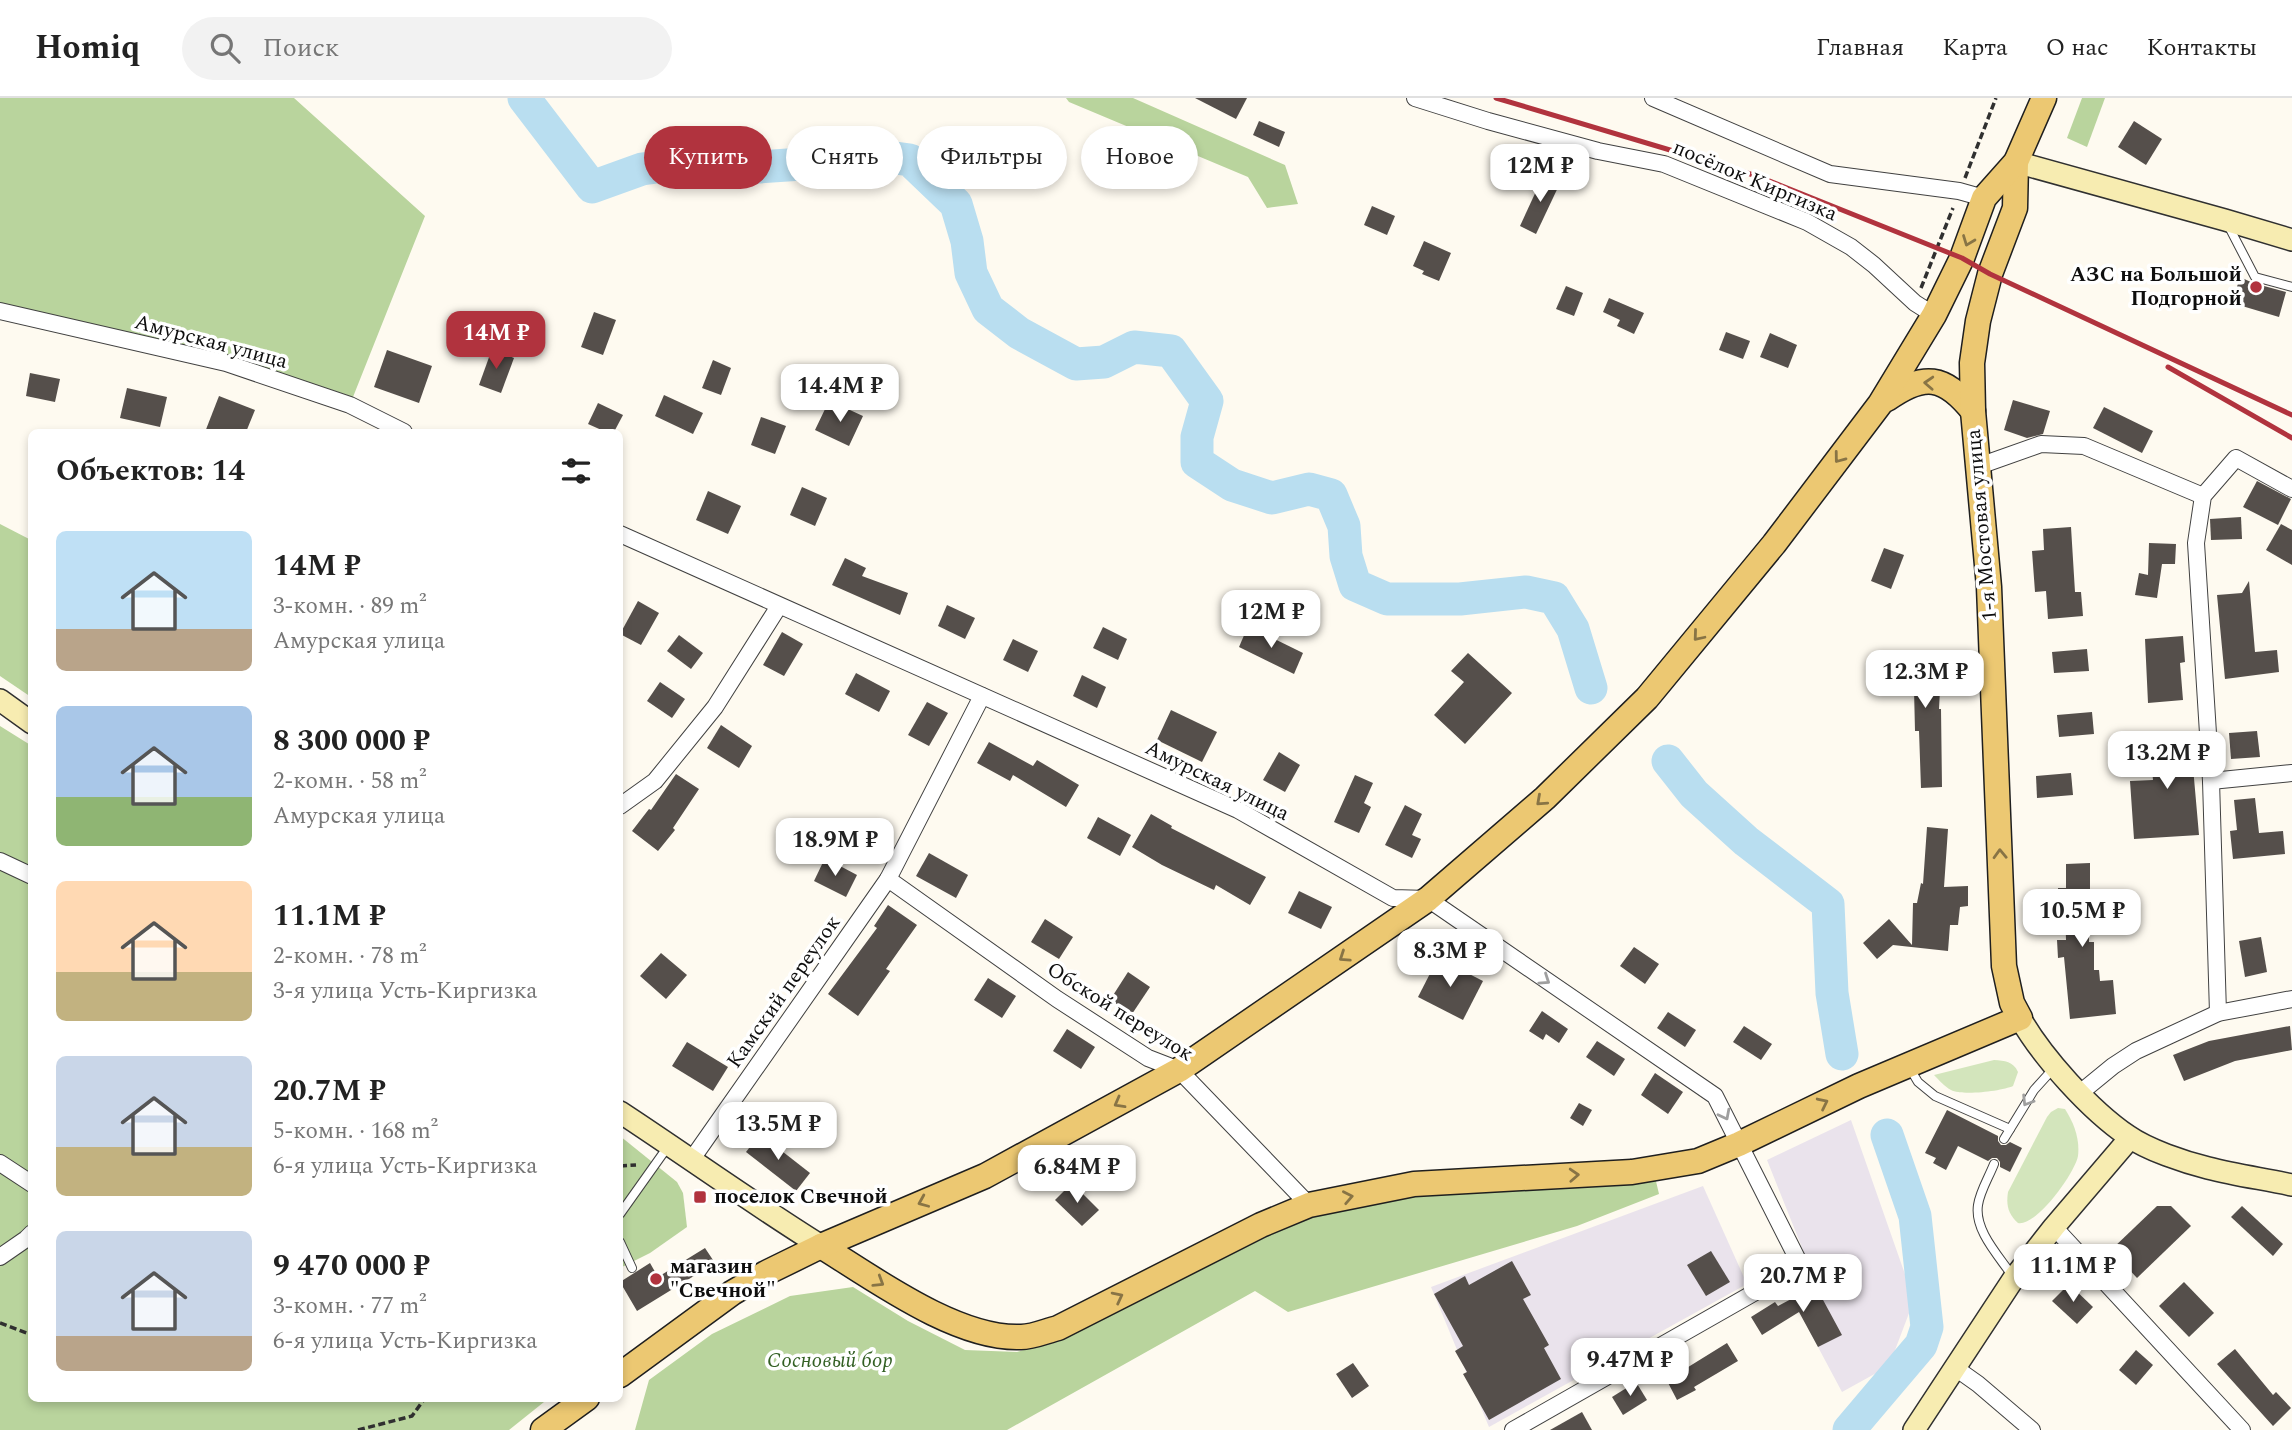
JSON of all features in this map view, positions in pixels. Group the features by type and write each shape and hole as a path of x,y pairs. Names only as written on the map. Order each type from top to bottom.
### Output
{"main road":[{"path":"623,1373 732,1293 765,1273 985,1175 1179,1070 1428,900 1545,798 1647,698 1774,544 1880,404 1934,314 1962,258 1984,198 2015,162 2044,98"},
{"name":"1-я Мостовая улица","path":"2015,162 2015,208 1990,274 1978,321 1972,363 1973,411 1989,587 2004,966 2007,985 2020,1018"},
{"name":"1-я Мостовая улица","path":"1880,404 1906,385 1924,381 1941,384 1958,392 1973,411"},
{"path":"821,1246 918,1306 976,1331 1021,1337 1058,1328 1261,1225 1309,1205 1414,1184 1632,1172 1698,1160 1739,1144 1859,1086 2020,1018"},
{"path":"543,1430 582,1402"}],"street":[{"name":"посёлок Киргизка","path":"1415,98 1598,151 1664,164 1807,222 1852,247 1915,303 1934,314"},
{"path":"1653,98 1830,174 1959,191 1984,198"},
{"path":"2015,162 2292,240"},
{"name":"Амурская улица","path":"0,311 226,363 350,405 398,429"},
{"path":"1979,466 2041,444 2084,446 2203,496"},
{"path":"2218,1013 2211,781 2196,543 2203,496 2236,458 2292,489"},
{"name":"Амурская улица","path":"623,535 1238,810 1393,898 1428,900"},
{"path":"623,804 655,781 715,707 779,606"},
{"name":"Камский переулок","path":"692,1159 888,879 982,696"},
{"path":"0,700 28,720"},
{"path":"2211,781 2292,773"},
{"path":"0,862 28,874"},
{"name":"Обской переулок","path":"888,879 1068,1007 1148,1058 1179,1070 1309,1205"},
{"path":"1428,900 1715,1096 1801,1266 1513,1430"},
{"path":"2080,1093 2136,1051 2218,1013 2292,999"},
{"name":"1-я Мостовая улица","path":"2020,1018 2041,1051 2104,1118 2130,1138 2169,1156 2207,1168 2292,1185"},
{"path":"623,1114 761,1209 821,1246"},
{"path":"1914,1430 2014,1278 2130,1138"},
{"path":"0,1163 28,1181"},
{"path":"2054,1227 2242,1430"},
{"path":"0,1257 28,1237"},
{"path":"1954,1367 2032,1430"}],"lane":[{"path":"2225,220 2255,277 2292,287"},
{"path":"1908,1065 1918,1082 1934,1096 2010,1129"},
{"path":"2004,1139 2034,1090 2055,1066"},
{"path":"623,1210 669,1144"},
{"path":"1994,1164 1980,1198 1978,1216 1985,1235 2014,1278"},
{"path":"623,1248 632,1268"}],"path":[{"path":"623,1166 636,1165"},
{"path":"0,1323 28,1334"},
{"path":"358,1430 412,1416 422,1402"}],"shaded area":[{"path":"1851,1120 1914,1300 1889,1366 1842,1392 1786,1287 1811,1270 1767,1160"},
{"path":"1703,1186 1747,1284 1489,1427 1431,1287"}],"green space":[{"path":"0,98 294,98 425,216 353,397 230,356 0,305"},
{"path":"1066,98 1133,98 1197,126 1126,126 1069,102"},
{"path":"2082,98 2105,98 2087,147 2067,138"},
{"path":"1198,127 1285,165 1298,204 1267,208 1248,177 1198,156"},
{"path":"0,524 28,538 28,695 0,676"},
{"path":"0,726 28,744 28,1402 544,1402 509,1430 0,1430"},
{"path":"1994,1060 2008,1062 2016,1068 2018,1072 2013,1086 1982,1092 1956,1092 1934,1075"},
{"path":"2058,1108 2065,1109 2076,1131 2078,1156 2070,1174 2054,1197 2035,1217 2018,1223 2008,1209 2008,1192 2047,1117"},
{"path":"623,1138 677,1182 683,1193 687,1227 650,1253 623,1266"},
{"name":"Сосновый бор","path":"1655,1177 1659,1194 1577,1226 1288,1312 1255,1291 1007,1430 635,1430 649,1380 712,1334 790,1296 853,1287 908,1321 965,1350 1017,1352 1067,1337 1266,1232 1314,1216 1415,1192"}],"building":[{"path":"1195,98 1247,98 1236,119"},
{"path":"1259,121 1285,132 1279,147 1253,135"},
{"path":"2134,121 2162,139 2146,165 2118,147"},
{"path":"1512,150 1528,155 1522,172 1506,167"},
{"path":"1544,174 1561,181 1536,234 1520,226"},
{"path":"1372,206 1395,216 1387,235 1364,225"},
{"path":"1424,241 1451,253 1439,281 1422,274 1424,271 1413,266"},
{"path":"2240,277 2286,292 2279,317 2232,303"},
{"path":"1566,286 1583,293 1574,316 1556,309"},
{"path":"1609,298 1644,313 1634,334 1617,326 1620,320 1603,312"},
{"path":"594,312 616,320 603,355 581,347"},
{"path":"1726,332 1750,341 1743,359 1719,350"},
{"path":"1770,333 1797,345 1788,368 1760,357"},
{"path":"492,349 514,358 501,393 479,385"},
{"path":"387,350 432,366 419,403 374,387"},
{"path":"713,360 731,368 721,395 702,388"},
{"path":"30,373 60,379 55,402 26,396"},
{"path":"127,388 167,397 160,427 120,418"},
{"path":"664,395 703,413 693,434 655,416"},
{"path":"219,396 255,410 247,429 206,429"},
{"path":"2013,400 2050,411 2043,434 2027,438 2004,430"},
{"path":"598,403 623,415 616,429 599,429 588,424"},
{"path":"839,405 863,416 849,446 815,430 826,407 836,412"},
{"path":"2104,407 2153,431 2142,453 2093,428"},
{"path":"761,417 786,426 775,454 751,445"},
{"path":"2257,481 2291,499 2278,525 2243,507"},
{"path":"802,487 827,498 815,526 790,515"},
{"path":"708,491 741,506 728,534 696,520"},
{"path":"2241,517 2242,539 2211,540 2210,519"},
{"path":"2281,524 2292,530 2292,565 2266,550"},
{"path":"2071,527 2075,592 2081,592 2083,616 2048,619 2046,591 2035,592 2032,551 2044,550 2043,529"},
{"path":"2149,543 2176,544 2175,564 2162,564 2157,598 2135,595 2139,573 2148,575"},
{"path":"1884,548 1904,555 1891,589 1871,581"},
{"path":"845,558 866,568 862,576 908,593 900,615 832,585"},
{"path":"2249,581 2255,652 2277,650 2279,672 2225,679 2217,595 2242,593"},
{"path":"638,601 659,613 641,645 623,636 623,628"},
{"path":"947,605 975,618 965,639 938,626"},
{"path":"1248,626 1303,653 1294,674 1239,647"},
{"path":"1103,627 1127,639 1118,660 1093,648"},
{"path":"782,632 803,644 784,676 763,665"},
{"path":"679,635 703,653 691,669 667,651"},
{"path":"2183,636 2185,662 2180,663 2183,700 2148,703 2145,639"},
{"path":"1013,639 1038,651 1028,672 1003,660"},
{"path":"2087,649 2089,671 2054,673 2052,652"},
{"path":"1908,650 1942,651 1939,709 1942,787 1921,788 1914,689 1894,689 1895,666 1908,666"},
{"path":"1468,653 1512,693 1465,744 1434,715 1464,682 1451,671"},
{"path":"856,673 890,691 879,712 845,694"},
{"path":"1082,675 1106,687 1097,708 1073,696"},
{"path":"660,682 685,699 672,718 647,701"},
{"path":"927,702 948,713 929,746 908,735"},
{"path":"1171,710 1217,732 1202,762 1157,740"},
{"path":"2092,712 2094,734 2059,737 2057,715"},
{"path":"721,725 752,746 739,768 707,748"},
{"path":"2257,731 2260,757 2231,759 2229,733"},
{"path":"2190,733 2199,835 2134,839 2130,781 2153,780 2149,736"},
{"path":"989,742 1033,766 1037,760 1079,785 1066,807 1013,775 1010,781 977,763"},
{"path":"1279,752 1300,765 1285,792 1263,780"},
{"path":"2071,773 2073,795 2037,798 2036,776"},
{"path":"676,774 699,789 673,828 675,830 658,851 632,831 649,809 651,810"},
{"path":"1355,775 1373,783 1364,803 1371,807 1359,833 1334,822"},
{"path":"2255,798 2259,833 2283,831 2285,854 2233,859 2230,831 2237,830 2234,800"},
{"path":"1405,805 1422,814 1412,835 1421,839 1412,858 1385,845"},
{"path":"1151,814 1172,826 1171,828 1266,877 1250,905 1216,885 1214,890 1132,847"},
{"path":"1098,817 1131,835 1120,856 1087,838"},
{"path":"1927,827 1948,829 1944,887 1968,886 1968,906 1960,907 1958,925 1950,925 1948,951 1893,945 1877,959 1863,943 1889,919 1912,945 1913,903 1917,903 1921,883 1923,884"},
{"path":"929,853 968,875 956,898 916,876"},
{"path":"825,858 857,875 846,897 814,881"},
{"path":"2090,863 2090,891 2095,890 2095,905 2089,905 2089,942 2094,942 2094,970 2099,970 2100,981 2113,980 2116,1014 2070,1019 2064,957 2058,958 2057,940 2066,940 2065,906 2059,906 2058,888 2066,888 2066,864"},
{"path":"1299,891 1332,907 1321,929 1288,913"},
{"path":"888,905 917,925 886,969 890,971 858,1016 828,994 877,928 874,926"},
{"path":"1045,919 1073,937 1059,959 1031,942"},
{"path":"2261,937 2267,972 2245,977 2239,941"},
{"path":"1634,947 1659,964 1645,984 1620,966"},
{"path":"661,953 687,975 666,999 640,976"},
{"path":"1438,958 1483,981 1463,1020 1418,997"},
{"path":"1128,972 1150,987 1132,1014 1110,1000"},
{"path":"988,978 1016,996 1002,1018 974,1000"},
{"path":"1542,1011 1568,1029 1559,1043 1546,1034 1543,1040 1529,1031"},
{"path":"1668,1012 1696,1030 1685,1047 1657,1028"},
{"path":"1744,1026 1772,1044 1761,1060 1733,1042"},
{"path":"2290,1026 2292,1050 2235,1061 2184,1081 2173,1055 2209,1041"},
{"path":"1067,1029 1095,1047 1081,1069 1053,1051"},
{"path":"1597,1041 1625,1059 1614,1076 1586,1057"},
{"path":"687,1042 728,1067 713,1091 672,1066"},
{"path":"1655,1073 1683,1092 1668,1114 1641,1095"},
{"path":"1579,1103 1592,1110 1583,1126 1570,1118"},
{"path":"1947,1110 1998,1136 2001,1145 2010,1142 2022,1148 2010,1172 2000,1167 1997,1158 1988,1161 1958,1146 1946,1170 1933,1163 1936,1158 1925,1153"},
{"path":"760,1134 810,1173 796,1191 746,1152"},
{"path":"1072,1183 1099,1210 1082,1226 1055,1200"},
{"path":"2157,1206 2171,1206 2191,1226 2137,1278 2111,1250"},
{"path":"2242,1206 2283,1244 2273,1256 2231,1217"},
{"name":"магазин \"Свечной\"","path":"705,1248 715,1263 637,1311 623,1287 623,1280 650,1263 658,1277"},
{"path":"1711,1251 1730,1282 1706,1296 1687,1265"},
{"path":"1512,1261 1531,1295 1523,1299 1549,1345 1544,1348 1561,1379 1489,1420 1463,1374 1467,1372 1455,1351 1463,1346 1434,1294 1465,1276 1469,1285"},
{"path":"1827,1280 1833,1290 1822,1298 1842,1335 1818,1347 1799,1312 1762,1335 1751,1317 1775,1302 1778,1306"},
{"path":"2184,1282 2214,1313 2189,1337 2159,1306"},
{"path":"2069,1284 2093,1307 2077,1324 2052,1301"},
{"path":"1727,1343 1738,1361 1677,1400 1664,1375 1683,1365 1685,1369"},
{"path":"2235,1349 2273,1395 2276,1392 2291,1408 2273,1426 2217,1364"},
{"path":"2136,1350 2153,1365 2136,1385 2119,1370"},
{"path":"1353,1363 1369,1386 1352,1398 1336,1374"},
{"path":"1636,1382 1647,1400 1623,1415 1612,1397"},
{"path":"1582,1412 1592,1430 1550,1430"}],"waterway":[{"path":"524,98 592,187 642,169 687,163 730,169 802,164 836,150 910,160 956,204 967,241 971,273 988,309 1019,333 1076,364 1104,362 1134,347 1171,351 1207,401 1197,437 1197,462 1232,485 1272,498 1309,489 1331,495 1344,526 1346,556 1355,585 1387,599 1460,599 1526,592 1554,598 1573,629 1591,688"},
{"path":"1668,761 1694,794 1746,841 1828,904 1832,993 1842,1054"},
{"path":"1849,1430 1921,1345 1927,1327 1915,1216 1887,1135"}],"railway":[{"path":"1496,98 1757,176 1962,258 1990,274 2292,415"},
{"path":"2168,367 2292,438"}],"place":[{"name":"АЗС на Большой Подгорной","path":"2256,287"},
{"name":"поселок Свечной","path":"700,1197"},
{"name":"магазин \"Свечной\"","path":"656,1279"}]}
